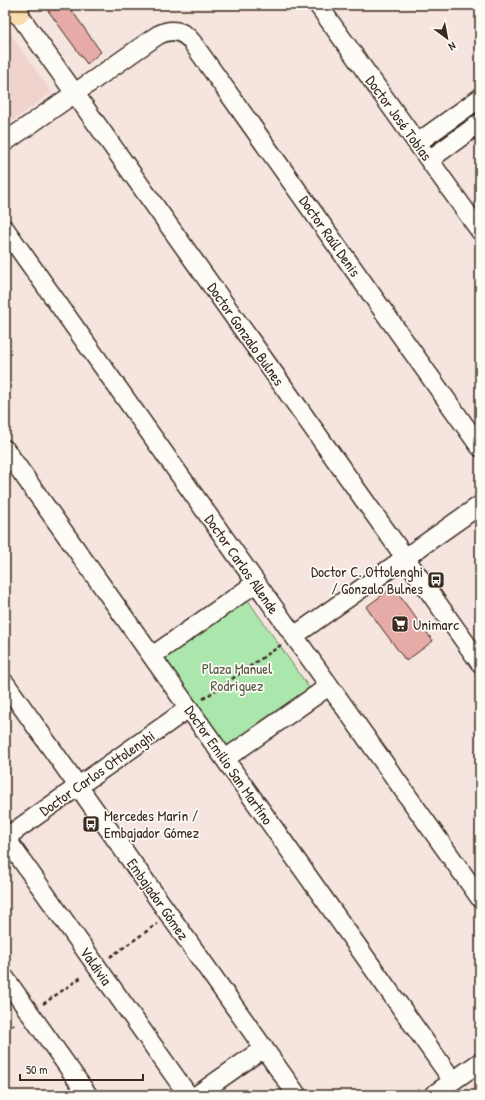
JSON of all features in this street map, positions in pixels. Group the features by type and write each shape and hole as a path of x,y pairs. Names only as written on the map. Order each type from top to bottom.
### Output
{"street":[{"name":"Doctor José Tobías","path":"318,5 480,231"},
{"name":"Doctor Gonzalo Bulnes","path":"16,8 480,663"},
{"name":"Doctor Raúl Denis","path":"75,93 163,32 175,30 188,36 480,447"},
{"path":"5,142 75,93"},
{"path":"417,143 480,98"},
{"path":"429,160 480,123"},
{"name":"Doctor Carlos Allende","path":"5,229 480,898"},
{"name":"Doctor Emilio San Martíno","path":"5,449 453,1081"},
{"path":"294,636 480,505"},
{"path":"152,656 256,583"},
{"name":"Embajador Gómez","path":"5,683 297,1095"},
{"path":"225,759 329,686"},
{"name":"Doctor Carlos Ottolenghi","path":"5,837 189,708"},
{"name":"Valdivia","path":"5,837 188,1095"},
{"path":"5,978 88,1095"},
{"path":"197,1095 264,1048"},
{"path":"436,1094 480,1062"}],"path":[{"path":"189,708 294,636"},
{"path":"5,1030 17,1022"}],"shaded area":[{"path":"5,26 52,93 5,126"}],"green space":[{"name":"Plaza Manuel Rodriguez","path":"247,599 310,689 226,750 161,659"}],"building":[{"path":"44,5 68,5 101,52 87,64"},
{"name":"Unimarc","path":"393,587 433,641 406,661 366,607"}],"place":[{"name":"Doctor C. Ottolenghi / Gonzalo Bulnes","path":"436,580"},
{"name":"Unimarc","path":"400,624"},
{"name":"Mercedes Marín / Embajador Gómez","path":"91,824"}]}
